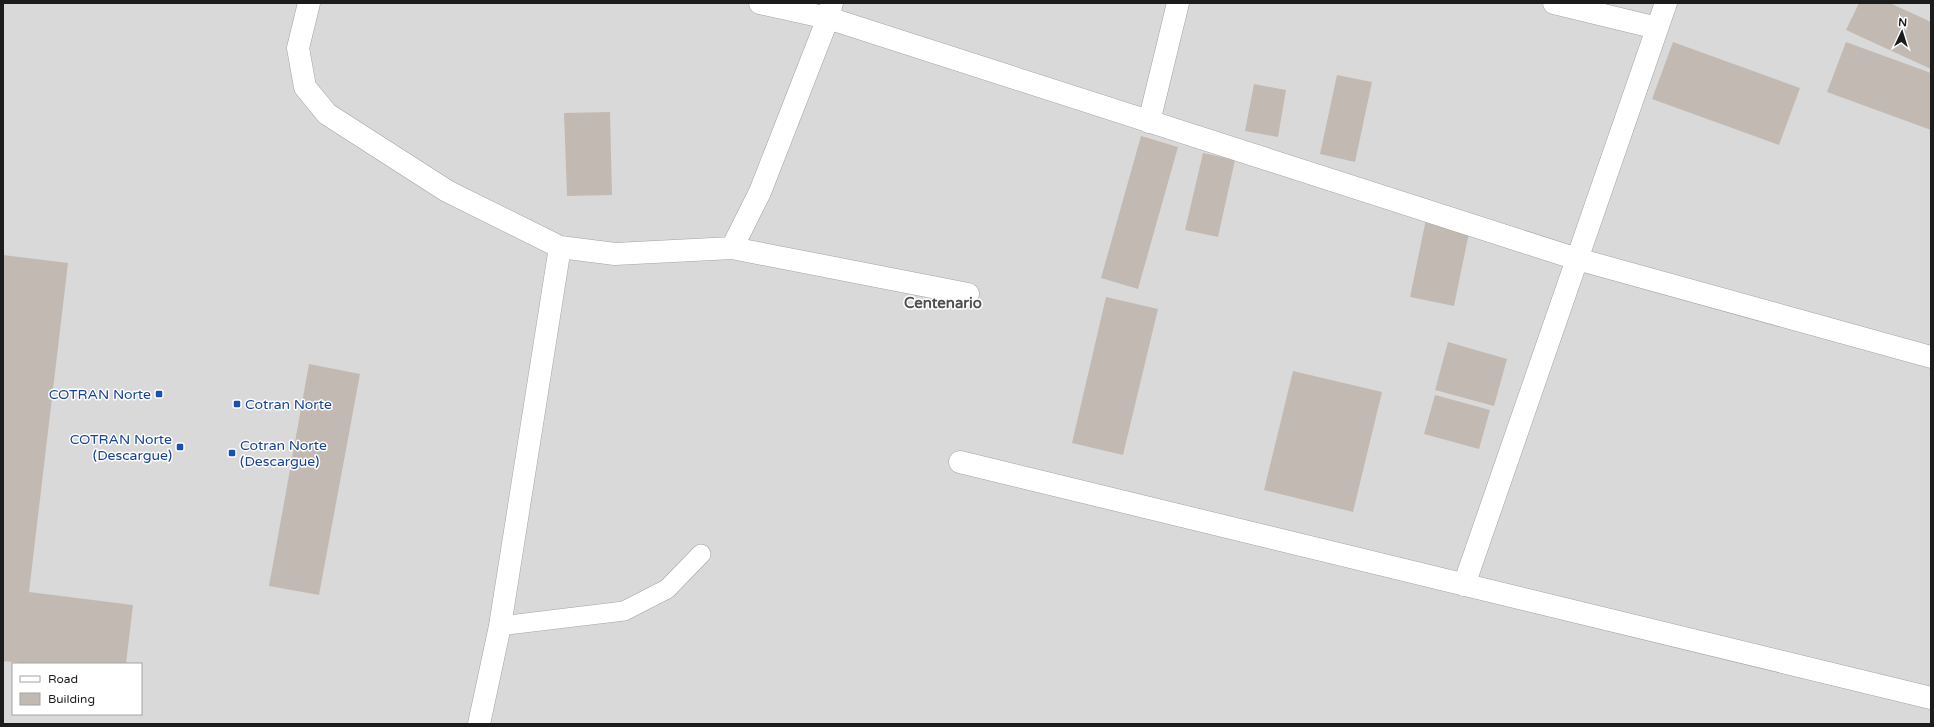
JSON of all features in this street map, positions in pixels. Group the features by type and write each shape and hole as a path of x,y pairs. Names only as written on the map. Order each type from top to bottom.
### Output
{"street":[{"path":"309,3 298,48 305,87 327,114 447,191 560,247 615,254 732,248 968,294"},
{"path":"760,3 830,11 1149,122 1578,259 1930,351"},
{"path":"1149,122 1178,3"},
{"path":"1554,3 1658,28"},
{"path":"1464,585 1666,3"},
{"path":"732,248 760,192 830,11"},
{"path":"479,724 500,626 560,247"},
{"path":"960,462 1931,698"}],"lane":[{"path":"500,626 624,611 667,589 701,554"}],"shaded area":[{"path":"3,3 1931,3 1931,724 3,724"}],"building":[{"path":"1859,3 1890,3 1931,22 1931,69 1846,30"},
{"path":"1673,42 1800,88 1779,145 1652,99"},
{"path":"1846,42 1931,73 1931,130 1827,92"},
{"path":"1337,75 1372,82 1355,162 1320,154"},
{"path":"1254,84 1286,90 1278,137 1245,131"},
{"path":"610,112 612,195 567,196 564,113"},
{"path":"1141,136 1178,147 1138,289 1101,278"},
{"path":"1203,153 1235,160 1218,237 1185,230"},
{"path":"1426,219 1470,228 1454,306 1410,297"},
{"path":"3,255 68,263 29,592 133,605 126,663 22,663 3,661"},
{"path":"1106,297 1158,309 1123,455 1072,443"},
{"path":"1448,342 1507,359 1494,406 1435,390"},
{"path":"309,364 360,374 319,595 269,586"},
{"path":"1293,371 1382,392 1353,512 1264,490"},
{"path":"1435,395 1490,410 1479,449 1424,434"}],"place":[{"name":"COTRAN Norte","path":"159,394"},
{"name":"Cotran Norte","path":"237,404"},
{"name":"COTRAN Norte (Descargue)","path":"180,447"},
{"name":"Cotran Norte (Descargue)","path":"232,453"}],"district":[{"name":"Centenario","path":"943,303"}]}
